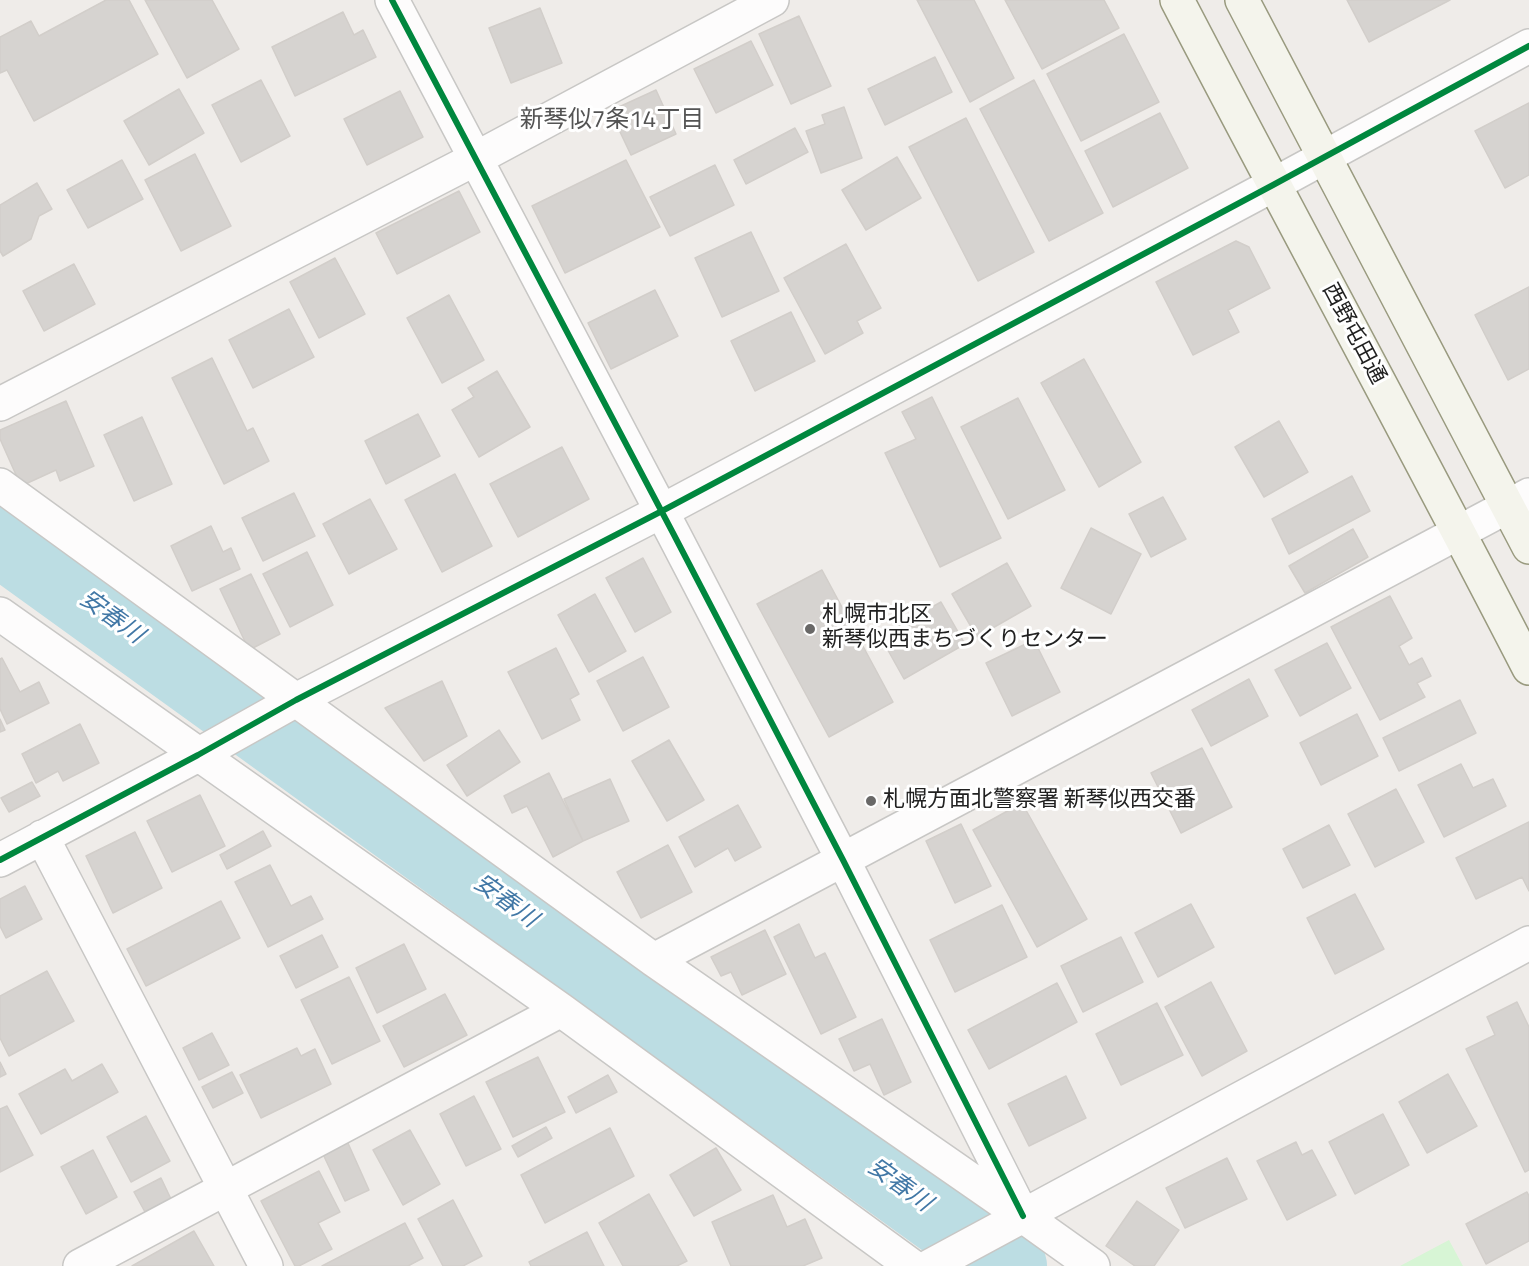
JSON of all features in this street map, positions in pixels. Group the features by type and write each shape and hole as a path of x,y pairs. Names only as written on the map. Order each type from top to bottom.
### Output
{"street":[{"path":"392,0 843,860 1010,1222"},
{"path":"0,405 475,159 772,0"},
{"name":"西野屯田通","path":"1177,0 1273,185 1460,532 1529,668"},
{"path":"1242,0 1323,157 1518,500 1529,547"},
{"path":"0,860 198,756 289,704 662,511 1529,46"},
{"path":"0,485 289,704 654,960 1010,1222 1093,1266"},
{"path":"654,960 1518,500"},
{"path":"0,614 198,756 561,1010 912,1266"},
{"path":"42,837 266,1266"},
{"path":"940,1260 1529,943"},
{"path":"80,1266 561,1010"}],"green space":[{"path":"1449,1240 1463,1266 1400,1266"}],"building":[{"path":"106,0 129,0 158,54 34,121 7,70 0,73 0,37 31,21 39,36"},
{"path":"145,0 212,0 239,49 187,78"},
{"path":"917,0 974,0 1014,78 970,102"},
{"path":"1005,0 1104,0 1119,28 1042,69"},
{"path":"1347,0 1450,0 1369,42"},
{"path":"540,8 562,63 511,83 489,28"},
{"path":"343,12 354,35 363,30 376,57 295,96 272,47"},
{"path":"799,16 831,86 791,104 759,34"},
{"path":"1124,34 1159,102 1081,141 1047,74"},
{"path":"751,41 773,85 716,113 694,69"},
{"path":"935,57 952,92 885,125 868,89"},
{"path":"261,80 290,136 241,162 212,105"},
{"path":"1034,80 1103,213 1049,241 980,109"},
{"path":"179,89 204,133 149,165 124,121"},
{"path":"656,90 676,134 631,155 610,111"},
{"path":"400,91 423,137 367,165 344,119"},
{"path":"1529,103 1529,175 1505,188 1475,131"},
{"path":"844,107 862,158 821,173 806,131 825,124 822,115"},
{"path":"1160,113 1188,168 1113,207 1085,151"},
{"path":"966,118 1034,252 978,281 909,147"},
{"path":"795,128 808,152 746,184 734,160"},
{"path":"195,154 231,226 181,251 145,180"},
{"path":"897,157 921,198 866,230 842,190"},
{"path":"122,160 143,199 88,228 67,190"},
{"path":"626,160 660,227 565,273 532,206"},
{"path":"715,165 734,205 670,236 650,197"},
{"path":"37,183 52,209 39,216 31,239 3,256 0,251 0,205"},
{"path":"459,191 480,232 397,274 376,233"},
{"path":"751,232 779,291 722,317 695,258"},
{"path":"1236,241 1249,247 1270,288 1228,310 1239,332 1193,355 1156,282"},
{"path":"846,244 881,308 857,321 863,333 825,354 784,278"},
{"path":"335,258 365,314 319,338 290,282"},
{"path":"74,264 95,304 44,331 23,291"},
{"path":"1529,287 1529,369 1508,380 1475,315"},
{"path":"655,290 678,336 611,369 588,323"},
{"path":"449,295 484,360 442,383 407,318"},
{"path":"289,309 314,357 253,388 229,340"},
{"path":"791,312 815,361 755,391 731,341"},
{"path":"212,358 247,431 253,428 269,461 224,484 172,378"},
{"path":"1084,359 1141,462 1099,487 1041,383"},
{"path":"497,371 530,427 479,457 452,410 474,397 468,388"},
{"path":"932,397 1001,538 940,567 885,453 916,439 902,412"},
{"path":"1018,398 1065,490 1008,519 961,427"},
{"path":"66,401 94,466 60,481 56,470 21,486 0,439 0,430"},
{"path":"418,414 440,456 386,484 365,441"},
{"path":"142,417 172,484 134,501 104,435"},
{"path":"1279,421 1308,472 1264,497 1235,447"},
{"path":"562,447 589,499 518,537 490,484"},
{"path":"455,474 492,546 442,572 405,500"},
{"path":"1352,476 1370,511 1289,554 1272,519"},
{"path":"294,493 315,536 263,561 242,518"},
{"path":"1163,497 1186,539 1151,557 1129,514"},
{"path":"370,499 397,549 349,574 323,524"},
{"path":"211,526 223,552 231,548 240,569 192,591 171,546"},
{"path":"1091,528 1141,554 1111,614 1061,588"},
{"path":"1353,529 1368,557 1305,593 1289,566"},
{"path":"307,552 333,605 290,627 263,574"},
{"path":"643,558 671,612 635,632 606,578"},
{"path":"1007,563 1031,606 977,637 952,594"},
{"path":"822,570 893,702 829,737 757,604"},
{"path":"251,574 280,634 249,650 220,589"},
{"path":"595,594 626,651 589,672 558,615"},
{"path":"1390,596 1412,638 1399,646 1409,665 1422,658 1431,676 1417,683 1425,697 1380,720 1331,627"},
{"path":"941,602 965,644 904,679 880,636"},
{"path":"1034,640 1060,692 1012,716 986,663"},
{"path":"1327,643 1351,688 1300,716 1275,670"},
{"path":"556,648 579,694 570,699 580,720 542,739 508,672"},
{"path":"643,657 669,707 623,731 597,681"},
{"path":"2,658 20,692 39,682 49,703 7,724 0,709 0,659"},
{"path":"1249,679 1268,716 1211,746 1192,710"},
{"path":"442,681 467,736 424,761 385,708"},
{"path":"1460,700 1476,733 1399,771 1383,738"},
{"path":"1357,714 1378,756 1321,785 1300,743"},
{"path":"0,719 5,730 0,732"},
{"path":"80,724 99,763 63,781 58,771 36,783 22,754"},
{"path":"499,730 520,762 467,796 447,765"},
{"path":"669,740 704,800 667,821 632,761"},
{"path":"1202,748 1232,807 1181,833 1151,773"},
{"path":"1461,764 1473,788 1493,779 1506,806 1444,837 1418,785"},
{"path":"549,773 583,841 553,857 527,806 512,813 504,796"},
{"path":"610,779 629,821 583,841 564,799"},
{"path":"32,782 40,796 9,812 1,798"},
{"path":"1396,789 1424,842 1375,867 1348,814"},
{"path":"200,795 225,846 172,872 147,821"},
{"path":"1022,803 1087,919 1037,947 973,830"},
{"path":"738,805 761,847 735,861 728,848 695,867 679,837"},
{"path":"1529,822 1529,891 1522,877 1476,899 1456,858"},
{"path":"961,824 991,886 955,903 926,841"},
{"path":"1329,825 1350,865 1303,888 1283,849"},
{"path":"263,831 271,846 227,869 220,855"},
{"path":"135,832 162,888 113,913 86,856"},
{"path":"668,845 692,892 641,918 617,872"},
{"path":"270,865 291,906 311,896 323,919 268,947 235,882"},
{"path":"25,886 42,919 6,938 0,926 0,899"},
{"path":"1355,894 1384,949 1335,974 1307,918"},
{"path":"221,901 240,938 146,986 127,949"},
{"path":"1191,904 1214,947 1158,977 1135,933"},
{"path":"1002,905 1027,957 955,992 930,940"},
{"path":"799,924 815,958 825,953 856,1017 821,1034 774,937"},
{"path":"765,930 786,974 742,995 731,972 721,976 711,957"},
{"path":"322,935 338,967 296,988 280,956"},
{"path":"1121,937 1143,982 1083,1012 1061,966"},
{"path":"404,944 426,989 377,1013 356,968"},
{"path":"47,971 74,1021 9,1056 0,1038 0,996"},
{"path":"349,977 380,1041 332,1064 301,1000"},
{"path":"1211,982 1247,1051 1202,1076 1165,1007"},
{"path":"1057,983 1077,1022 989,1069 968,1030"},
{"path":"445,994 467,1035 404,1067 383,1026"},
{"path":"1517,1002 1529,1027 1529,1170 1525,1172 1466,1049 1495,1035 1487,1017"},
{"path":"1157,1003 1183,1055 1121,1085 1096,1034"},
{"path":"882,1019 911,1082 884,1095 870,1064 854,1071 839,1039"},
{"path":"212,1033 229,1065 199,1080 183,1048"},
{"path":"297,1048 301,1056 315,1049 331,1084 261,1118 240,1075"},
{"path":"538,1057 565,1112 513,1137 486,1082"},
{"path":"0,1062 6,1074 0,1077"},
{"path":"102,1064 118,1092 41,1134 19,1094 65,1069 72,1081"},
{"path":"232,1072 243,1093 213,1108 202,1087"},
{"path":"1448,1074 1477,1126 1427,1153 1399,1102"},
{"path":"608,1075 617,1092 576,1113 568,1097"},
{"path":"1066,1076 1086,1118 1029,1146 1008,1104"},
{"path":"474,1096 501,1149 466,1166 440,1114"},
{"path":"7,1106 33,1155 0,1172 0,1109"},
{"path":"1383,1114 1409,1165 1355,1194 1329,1142"},
{"path":"146,1116 170,1161 131,1182 107,1137"},
{"path":"546,1127 552,1138 518,1157 512,1146"},
{"path":"610,1128 634,1176 545,1223 521,1175"},
{"path":"410,1130 440,1184 403,1205 373,1150"},
{"path":"347,1141 369,1190 345,1201 322,1152"},
{"path":"1296,1142 1302,1155 1312,1150 1336,1195 1287,1220 1257,1161"},
{"path":"716,1148 741,1190 694,1216 670,1175"},
{"path":"93,1150 117,1197 86,1214 61,1167"},
{"path":"1227,1158 1247,1199 1185,1228 1166,1188"},
{"path":"319,1171 340,1212 318,1223 332,1249 295,1266 261,1201"},
{"path":"161,1178 171,1199 145,1212 134,1192"},
{"path":"1527,1192 1529,1196 1529,1241 1486,1264 1466,1224"},
{"path":"649,1194 687,1261 677,1266 623,1266 599,1223"},
{"path":"773,1195 787,1227 805,1219 822,1258 803,1266 731,1266 712,1222"},
{"path":"453,1200 482,1256 463,1266 443,1266 418,1219"},
{"path":"1137,1201 1179,1230 1154,1266 1135,1266 1106,1246"},
{"path":"405,1223 423,1258 408,1266 322,1266"},
{"path":"194,1231 214,1266 132,1266"},
{"path":"587,1232 604,1266 531,1266 529,1262"}],"waterway":[{"name":"安春川","path":"0,538 1009,1266"}],"cycle path":[{"path":"392,0 843,860 1023,1216"},
{"path":"0,860 296,700 662,511 1529,46"}],"place":[{"name":"札幌市北区 新琴似西まちづくりセンター","path":"810,629"},
{"name":"札幌方面北警察署 新琴似西交番","path":"871,801"}],"district":[{"name":"新琴似7条14丁目","path":"612,121"}]}
